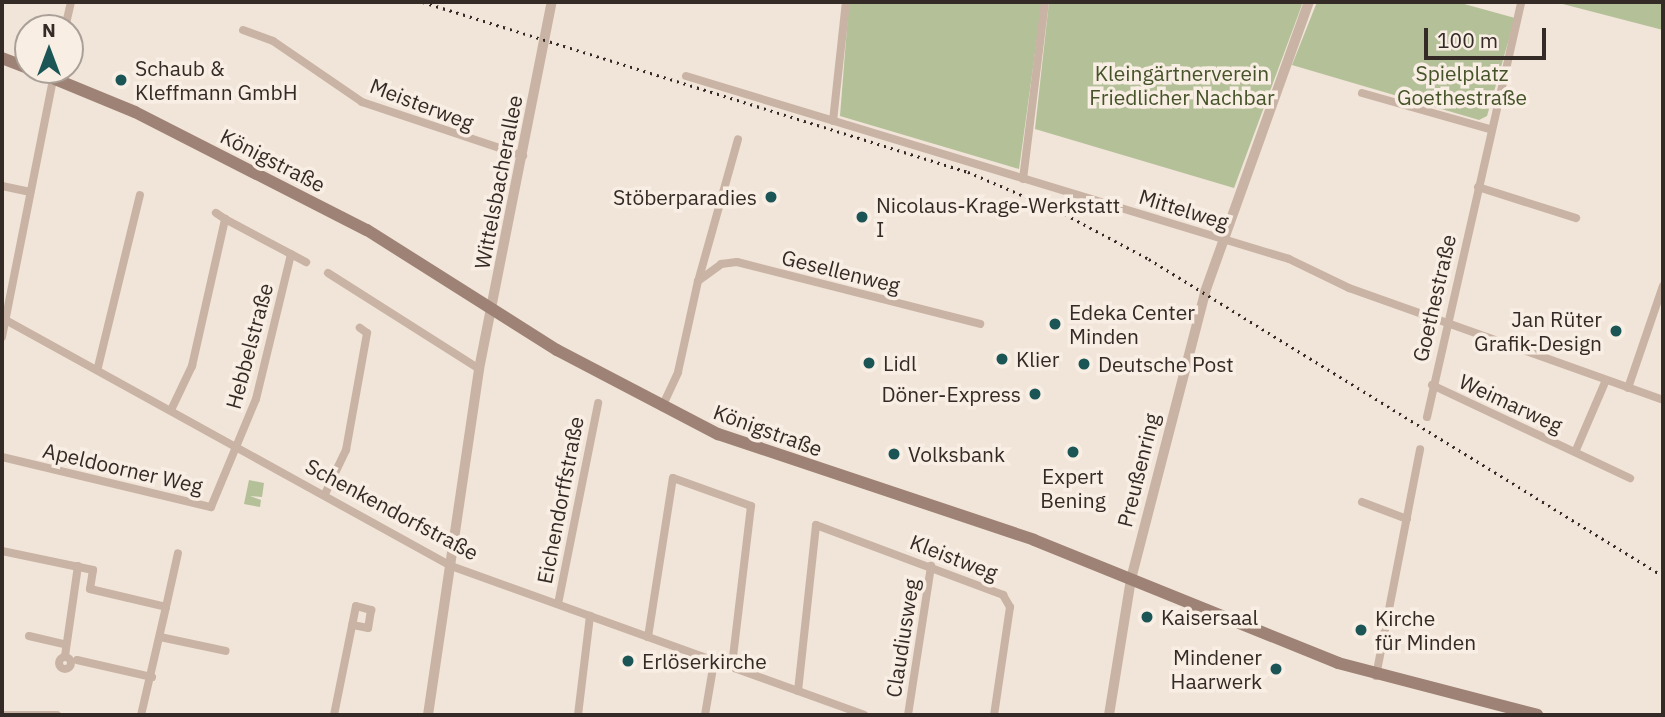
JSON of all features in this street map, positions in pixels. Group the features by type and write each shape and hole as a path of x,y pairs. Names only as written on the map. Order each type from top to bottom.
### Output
{"main road":[{"name":"Königstraße","path":"74,84 357,225 492,309 662,407 718,434 1034,540 1376,676 1537,715"}],"street":[{"name":"Wittelsbacherallee","path":"428,715 479,369 552,2"},
{"path":"833,121 846,2"},
{"path":"1023,179 1045,2"},
{"name":"Preußenring","path":"1109,715 1131,579 1223,238 1309,2"},
{"name":"Goethestraße","path":"1427,417 1444,321 1521,2"},
{"name":"Meisterweg","path":"243,30 273,41 362,102 523,156"},
{"name":"Mittelweg","path":"686,76 1223,238 1663,400"},
{"path":"2,337 3,319 52,84"},
{"path":"1362,93 1489,129"},
{"path":"662,407 678,372 698,281 738,139"},
{"path":"2,186 30,192"},
{"path":"1478,187 1576,218"},
{"path":"98,367 140,195"},
{"path":"216,213 306,262"},
{"path":"172,408 192,366 225,219"},
{"name":"Hebbelstraße","path":"237,446 256,399 290,254"},
{"name":"Gesellenweg","path":"698,281 721,264 737,262 980,324"},
{"path":"328,274 375,307 479,369"},
{"path":"1628,388 1663,286"},
{"name":"Schenkendorfstraße","path":"3,319 98,367 451,566 864,715"},
{"path":"325,494 346,450 367,333 360,328"},
{"name":"Weimarweg","path":"1576,450 1606,380"},
{"name":"Weimarweg","path":"1432,385 1576,450 1630,478"},
{"name":"Eichendorffstraße","path":"558,604 598,403"},
{"name":"Apeldoorner Weg","path":"2,457 211,507 237,446"},
{"path":"1376,676 1420,449"},
{"path":"648,637 673,478 751,506 732,666"},
{"path":"1362,502 1407,519"},
{"name":"Kleistweg","path":"798,691 816,525 1003,595 1010,607 994,715"},
{"path":"2,551 93,570 90,589"},
{"path":"141,715 152,677 178,553"},
{"path":"65,656 78,566"},
{"name":"Claudiusweg","path":"908,715 931,566"},
{"path":"75,586 166,607"},
{"path":"578,715 590,616"},
{"path":"334,715 352,625"},
{"path":"29,636 65,644"},
{"path":"160,637 226,651"},
{"path":"76,660 152,677"},
{"path":"705,715 714,662"},
{"path":"2,715 57,715"}],"green space":[{"path":"849,2 1042,2 1019,169 840,116"},
{"name":"Kleingärtnerverein Friedlicher Nachbar","path":"1049,2 1303,2 1234,188 1035,129"},
{"name":"Spielplatz Goethestraße","path":"1317,2 1457,2 1515,18 1487,116 1479,120 1292,65"},
{"path":"1555,2 1663,2 1663,30"},
{"path":"249,480 264,483 262,497 250,496 261,500 260,507 244,504"}],"railway":[{"path":"423,2 968,172 1059,211 1149,259 1663,576"}],"place":[{"name":"Schaub & Kleffmann GmbH","path":"121,80"},
{"name":"Stöberparadies","path":"771,197"},
{"name":"Nicolaus-Krage-Werkstatt I","path":"862,217"},
{"name":"Edeka Center Minden","path":"1055,324"},
{"name":"Jan Rüter Grafik-Design","path":"1616,331"},
{"name":"Klier","path":"1002,359"},
{"name":"Lidl","path":"869,363"},
{"name":"Deutsche Post","path":"1084,364"},
{"name":"Döner-Express","path":"1035,394"},
{"name":"Expert Bening","path":"1073,452"},
{"name":"Volksbank","path":"894,454"},
{"name":"Kaisersaal","path":"1147,617"},
{"name":"Kirche für Minden","path":"1361,630"},
{"name":"Erlöserkirche","path":"628,661"},
{"name":"Mindener Haarwerk","path":"1276,669"}]}
